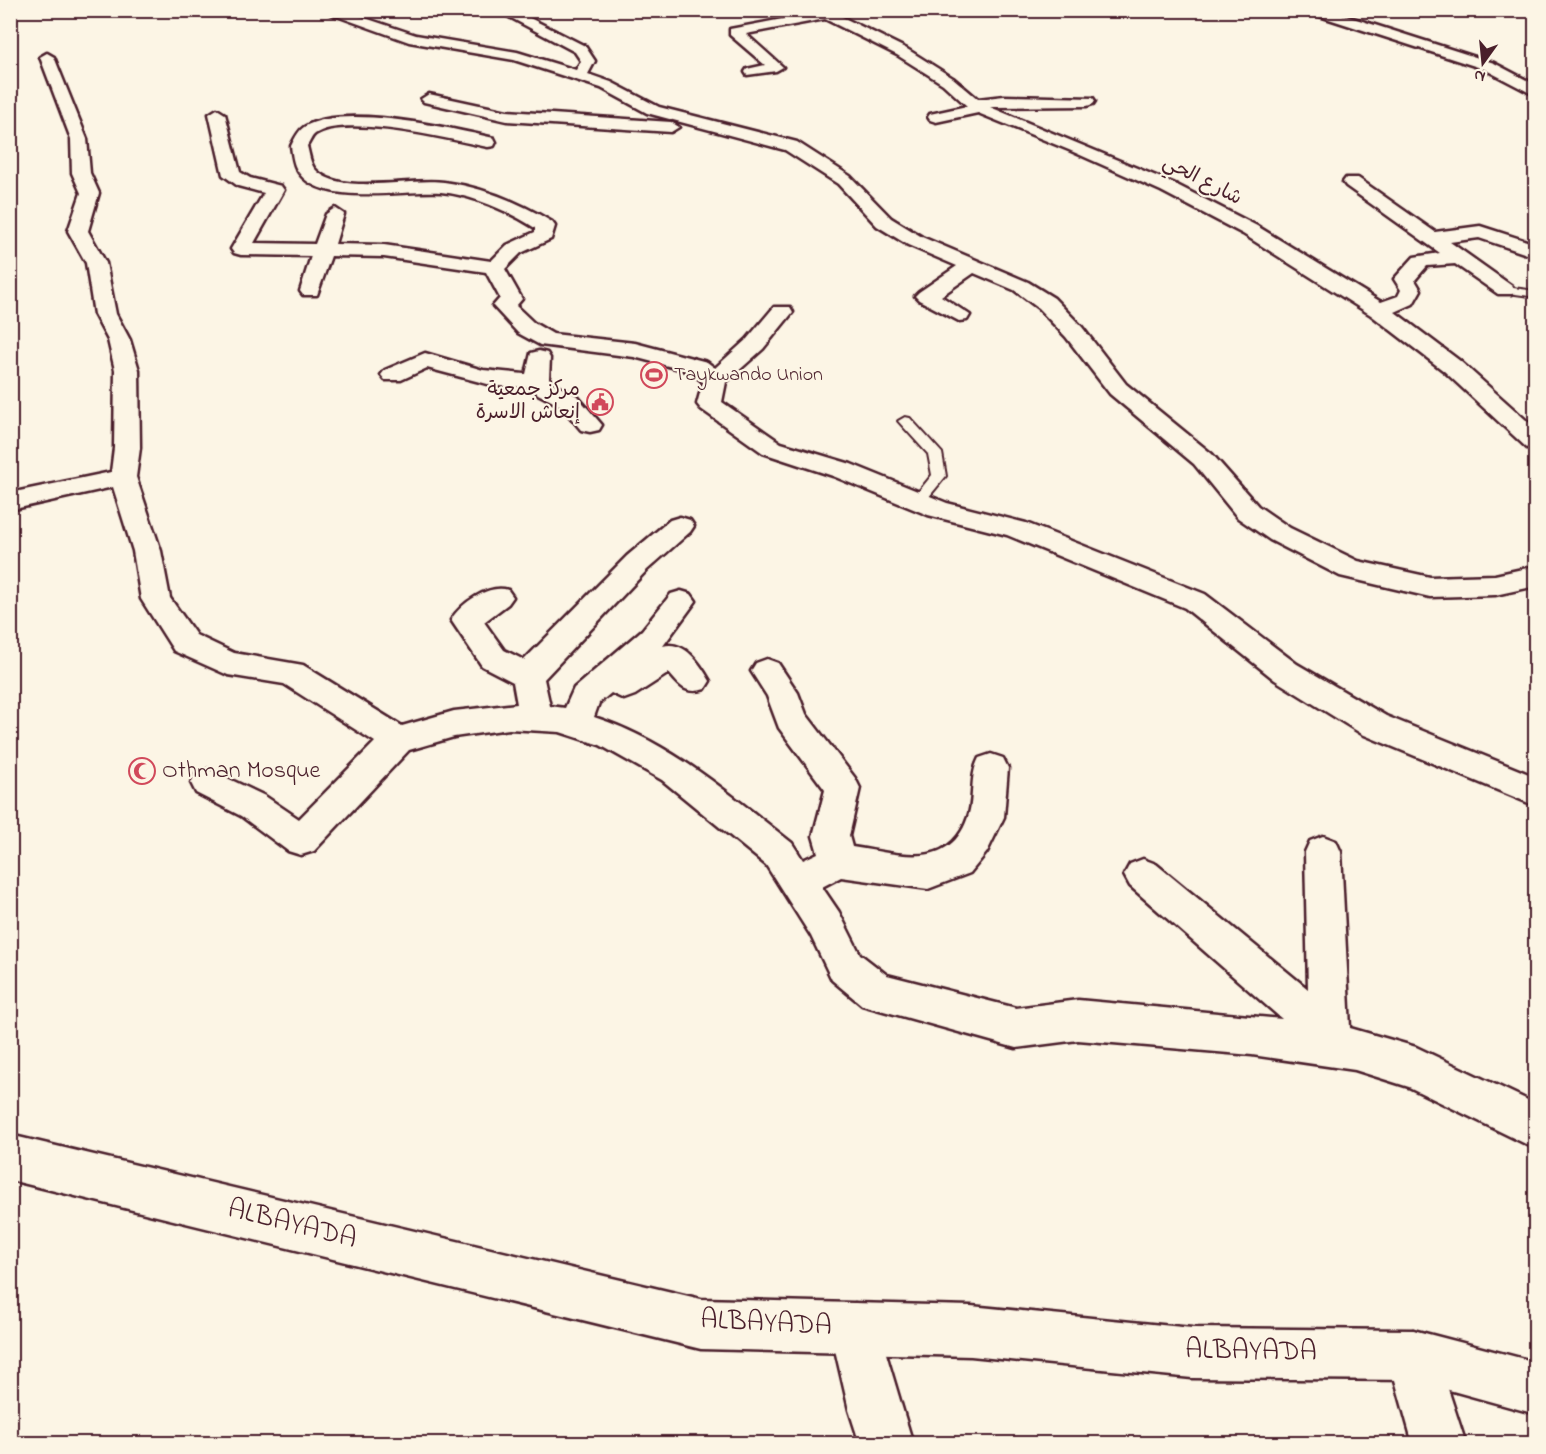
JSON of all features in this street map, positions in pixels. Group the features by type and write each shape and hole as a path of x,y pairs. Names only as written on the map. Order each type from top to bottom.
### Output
{"street":[{"path":"326,10 414,39 517,56 606,85 622,96 653,110 791,146 844,180 884,222 915,241 1021,286 1046,303 1074,332 1118,389 1203,459 1248,512 1280,534 1350,569 1430,587 1495,585 1536,576"},
{"path":"1307,10 1489,66"},
{"path":"507,12 580,49 588,61 580,76"},
{"path":"752,72 776,67 735,32 822,13"},
{"name":"شارع الحي","path":"822,13 902,52 948,81 977,106 1001,119 1074,146 1167,187 1250,230 1379,310 1452,366 1536,443"},
{"path":"1420,29 1534,89"},
{"path":"47,57 79,139 81,173 90,193 78,231 96,263 105,314 119,340 127,370 127,448 123,477 147,551 156,599 185,643 228,664 292,673 398,740"},
{"path":"1465,75 1518,88 1534,89"},
{"path":"429,99 507,116 671,126 697,123"},
{"path":"936,117 977,106 1022,99 1068,103 1088,101"},
{"path":"217,114 232,176 244,182 275,190 242,249 384,251 413,257 477,263 495,268"},
{"path":"488,142 344,121 320,125 307,131 299,146 305,169 325,182 339,187 370,189 441,187 530,216 545,226 544,235 514,249 495,268"},
{"path":"1352,182 1434,237 1505,290"},
{"path":"310,291 335,214"},
{"path":"1434,237 1480,232 1536,251"},
{"path":"1379,310 1406,300 1411,290 1404,279 1421,261 1461,257"},
{"path":"959,315 926,296 971,266"},
{"path":"495,268 497,279 509,292 511,299 504,306 526,328 548,340 635,350 699,367 715,380"},
{"path":"782,312 755,344 715,380 709,404 772,448 842,470 938,509 1016,529 1194,601 1286,672 1374,725 1536,792"},
{"path":"548,340 539,356 537,379 546,389 569,401 590,425"},
{"path":"393,375 425,360 497,379 525,382 537,379"},
{"path":"10,502 123,477"},
{"path":"528,676 620,580 680,526"},
{"path":"498,597 466,620 494,658 528,676"},
{"path":"581,726 585,697 653,638 681,602"},
{"path":"581,726 606,700 672,655 694,681"},
{"path":"766,671 782,693 791,719 843,788 831,836 838,861"},
{"path":"528,676 536,718"},
{"path":"208,783 253,806 301,840 398,740 454,724 509,716 561,719 612,736 674,770 779,854 825,924 846,967 876,991 1016,1028 1078,1020 1252,1035 1355,1048 1416,1068 1536,1127"},
{"path":"796,881 838,861 928,873 957,862 974,841 986,817 992,768"},
{"path":"1323,852 1330,1046"},
{"path":"1143,875 1300,1008 1330,1046"},
{"name":"ALBAYADA","path":"10,1157 701,1324 971,1330 1192,1353 1413,1355 1536,1388"},
{"path":"855,1328 875,1410 887,1443"},
{"path":"1413,1355 1440,1443"}],"lane":[{"path":"1505,290 1536,294"},
{"path":"905,421 935,453 939,476 918,501"}],"place":[{"name":"Taykwando Union","path":"654,375"},
{"name":"مركز جمعية إنعاش الاسرة","path":"600,402"},
{"name":"Othman Mosque","path":"142,771"}]}
